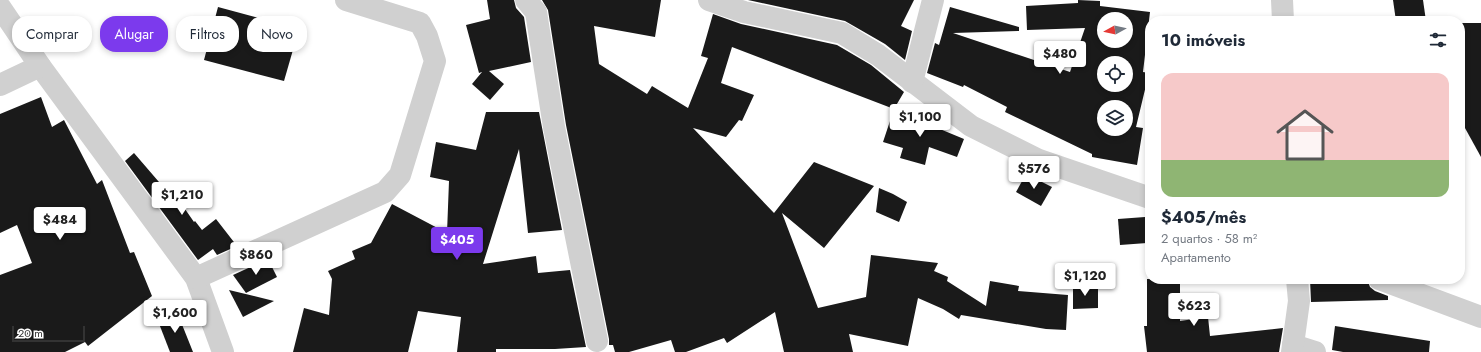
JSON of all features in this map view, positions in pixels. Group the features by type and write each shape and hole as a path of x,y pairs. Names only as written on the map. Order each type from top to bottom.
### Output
{"street":[{"path":"196,278 385,192 400,174 435,61 427,36 420,23 346,0"},
{"path":"526,0 536,12 554,127 597,341"},
{"path":"709,0 744,12 842,33 878,55 971,126 1039,160 1145,196"},
{"path":"912,82 934,0"},
{"path":"1282,0 1283,16"},
{"path":"0,7 40,66 196,278 223,352"},
{"path":"0,85 40,66"},
{"path":"1297,284 1299,301 1293,348 1315,352"},
{"path":"1392,284 1481,317"}],"building":[{"path":"487,0 514,0 516,8 524,17 531,62 489,71 504,84 490,100 472,84 482,72 479,73 466,25 490,19"},
{"path":"542,0 661,0 655,37 594,26 599,64 647,94 652,86 688,108 708,58 701,56 713,14 741,24 837,45 871,65 904,92 894,109 732,47 721,83 754,95 742,121 739,120 726,137 693,128 774,213 814,162 874,186 824,248 782,213 818,308 866,297 871,255 938,263 934,271 948,277 947,281 986,306 990,281 1019,286 1018,291 1068,295 1066,330 1046,329 961,315 959,319 943,309 918,298 908,346 849,334 853,352 784,352 775,312 727,343 724,338 686,352 675,352 671,340 629,352 615,352 613,345 609,345 566,125 548,10"},
{"path":"748,0 914,0 901,26 912,31 905,60 885,44 845,21"},
{"path":"1078,0 1100,1 1100,6 1150,12 1150,16 1145,16 1145,55 1143,72 1145,72 1145,90 1136,127 1143,128 1137,165 1092,157 1092,154 1005,112 1007,107 964,85 963,87 927,73 935,43 939,45 950,7 1019,27 1019,31 953,33 1070,72 1085,28 1027,30 1026,6 1078,3"},
{"path":"1393,0 1423,0 1425,16 1395,16"},
{"path":"218,7 251,16 247,16 247,52 292,52 284,81 204,60 206,52 239,52 239,16 216,16"},
{"path":"1465,23 1481,23 1481,157 1465,128"},
{"path":"41,97 52,127 64,120 97,184 102,180 130,253 134,252 152,296 88,346 85,342 65,352 0,352 0,275 32,263 17,225 0,233 0,114"},
{"path":"486,112 539,112 562,230 528,233 519,149 483,264 536,256 538,273 570,270 586,347 555,349 496,349 496,352 457,352 461,317 418,311 408,352 293,352 304,308 329,315 332,279 328,271 355,259 352,251 371,243 392,204 447,233 449,181 430,177 436,142 476,150"},
{"path":"893,112 936,124 935,127 964,139 957,157 929,147 925,165 900,158 903,148 883,142"},
{"path":"134,153 165,189 169,186 194,222 195,221 202,230 216,219 237,246 217,255 213,249 198,260 125,161"},
{"path":"1026,174 1052,187 1041,206 1016,192"},
{"path":"879,188 907,202 899,222 876,212"},
{"path":"1145,217 1145,243 1120,245 1118,219"},
{"path":"268,259 277,277 246,293 233,275"},
{"path":"1147,284 1180,284 1180,321 1208,317 1210,336 1283,328 1279,352 1147,352 1144,326 1147,326"},
{"path":"1310,284 1369,284 1375,291 1388,296 1388,300 1311,302"},
{"path":"1073,285 1098,285 1098,308 1073,309"},
{"path":"229,290 274,301 243,317"},
{"path":"177,312 193,352 170,352 158,321"},
{"path":"1335,326 1430,341 1429,352 1343,352 1332,350"}]}
